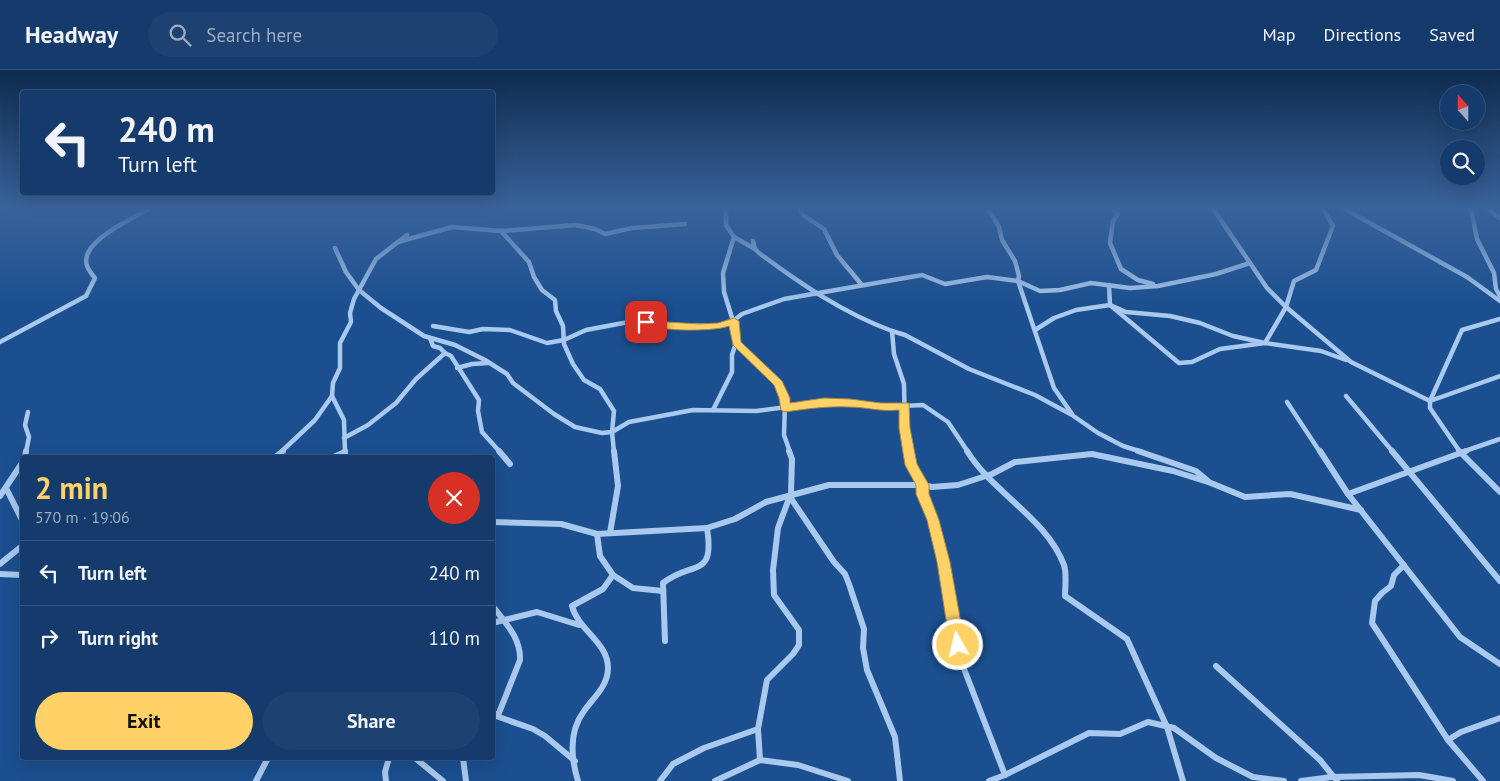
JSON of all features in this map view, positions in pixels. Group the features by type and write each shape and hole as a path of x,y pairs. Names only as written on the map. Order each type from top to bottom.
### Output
{"street":[{"path":"0,342 86,296 95,278 87,268 86,254 97,240"},
{"path":"278,455 293,443 315,420 332,396 333,383 340,368 340,343 351,322 350,313 359,290 376,259 398,242 405,240"},
{"path":"510,240 529,262 534,278 542,290 555,300 556,311 563,326 564,340 578,374 584,380 600,389 614,411 612,432 618,486 610,533"},
{"path":"713,410 732,372 732,355 736,343 734,321 724,292 723,273 733,240"},
{"path":"740,240 755,249 803,286 862,320 906,335 969,368 1035,395 1123,446 1196,471 1211,482"},
{"path":"830,240 837,255 862,285"},
{"path":"1002,240 1015,261 1019,276 1018,281 1054,388 1072,415"},
{"path":"1110,240 1121,269 1138,280 1158,286"},
{"path":"1235,240 1267,288 1286,307 1351,362"},
{"path":"1265,343 1286,307 1294,280 1316,270 1328,240"},
{"path":"1401,240 1467,277 1500,301"},
{"path":"1478,240 1497,273 1496,289 1500,296"},
{"path":"753,241 755,249"},
{"path":"335,248 346,272 359,290 381,308 430,338 455,345 507,374 513,383 554,414 575,427 602,433 612,432 622,424 683,411 756,411 824,402 850,403 881,408 923,405 948,422 975,464 1007,494 1052,542 1065,567 1065,596 1127,639 1166,726 1183,781"},
{"path":"433,326 469,332 510,330 547,343 564,340 586,330 634,321 699,327 719,326 734,321 742,314 769,304 922,275 945,284 987,277 1018,281 1040,291 1060,290 1090,283 1130,288 1158,286 1216,274 1250,263"},
{"path":"1109,285 1110,305 1179,363 1192,362 1220,349 1274,343 1321,351 1351,362 1430,401 1500,376"},
{"path":"1035,330 1054,318 1076,310 1110,305 1126,312 1170,316 1200,323 1233,336 1265,343"},
{"path":"1500,318 1462,330 1430,401 1430,408 1460,452 1500,492"},
{"path":"892,331 894,354 904,384 905,428 911,465 922,485 922,494 933,520 943,562 961,661 1005,775"},
{"path":"430,338 433,346 440,348 451,356 457,368 463,373 468,385 479,400 478,411 482,432 510,464"},
{"path":"736,343 778,383 785,398 784,435 792,459 790,496 778,528 773,570 774,595 781,608 799,630 799,644 793,654 767,680 766,698 758,729 760,760"},
{"path":"344,438 368,424 396,403 416,379 445,353"},
{"path":"457,368 472,364 489,363"},
{"path":"332,396 344,420 345,455"},
{"path":"1346,396 1500,580"},
{"path":"1287,402 1348,494 1460,637 1500,664"},
{"path":"26,455 29,437 24,429 28,412"},
{"path":"1348,494 1500,439"},
{"path":"495,522 561,524 597,534 707,528 735,519 766,502 836,483 922,485 932,487 958,485 987,476 1014,462 1092,454 1166,469 1211,482 1245,497 1290,494 1361,510"},
{"path":"0,496 20,466"},
{"path":"6,488 20,516"},
{"path":"790,496 834,562 845,574 849,584 864,629 863,648 867,670 895,737 900,781"},
{"path":"665,641 663,583 670,577 700,565 709,557 707,528"},
{"path":"597,534 600,556 613,575 633,588 663,591"},
{"path":"0,564 20,548"},
{"path":"1404,565 1394,575 1392,586 1379,593 1372,612 1372,623 1448,740 1483,781"},
{"path":"0,574 20,575"},
{"path":"579,625 572,606 577,601 603,590 613,575"},
{"path":"495,609 519,642 522,652 495,715"},
{"path":"495,622 537,612 586,629 605,655 608,670 601,691 579,719 574,744 574,770 578,781"},
{"path":"1216,666 1320,760 1334,779"},
{"path":"495,717 539,732 574,761"},
{"path":"1448,740 1461,732 1500,718"},
{"path":"989,781 1005,775 1089,733 1120,734 1148,722 1174,728 1216,758 1253,777 1284,781"},
{"path":"660,781 673,764 704,748 758,729"},
{"path":"256,781 267,760"},
{"path":"386,781 385,772 388,760"},
{"path":"417,760 443,781"},
{"path":"464,760 466,781"},
{"path":"715,781 760,760 798,765 848,781"},
{"path":"1302,781 1419,775 1453,781"}],"route":[{"path":"646,322 668,326 699,327 719,326 734,321 734,338 736,343 778,383 785,398 785,408 824,402 841,402 881,408 905,406 904,419 911,465 922,485 922,494 933,520 943,562 958,645"}]}
